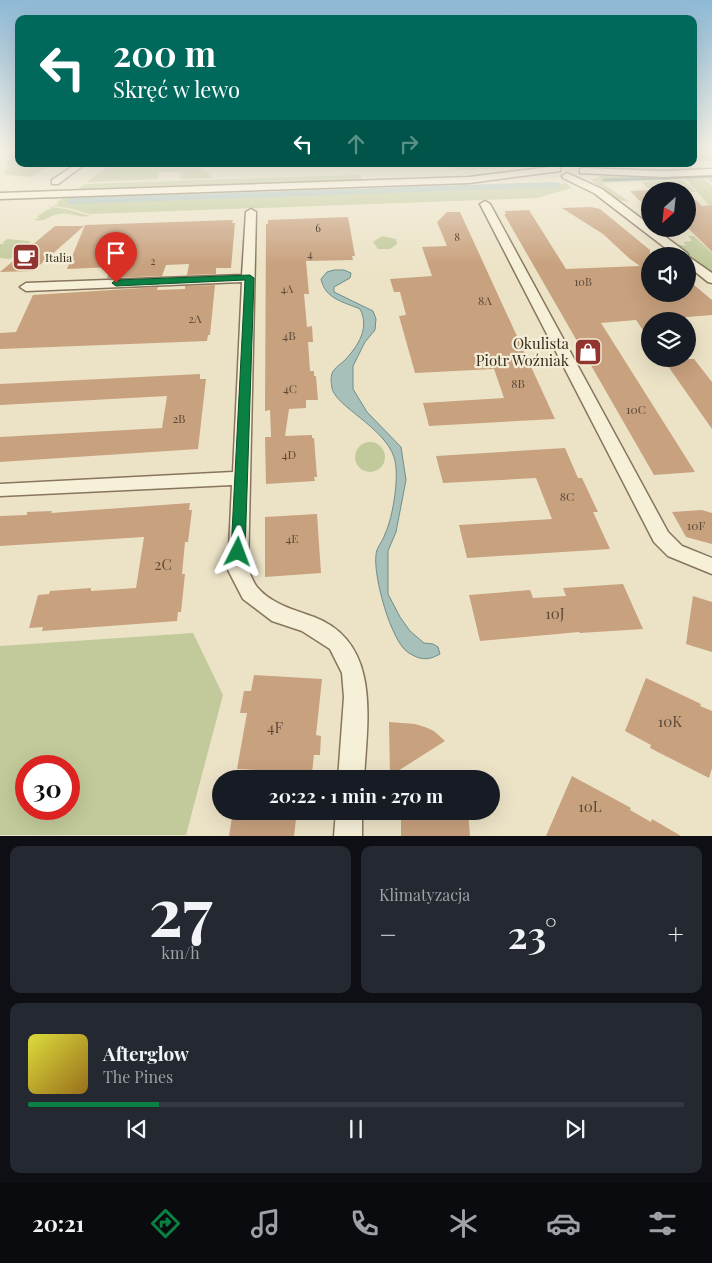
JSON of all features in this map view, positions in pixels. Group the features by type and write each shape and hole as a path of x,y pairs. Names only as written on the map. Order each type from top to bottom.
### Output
{"street":[{"path":"0,196 229,188"},
{"path":"594,188 671,247"},
{"path":"594,188 598,191"},
{"path":"0,190 50,194"},
{"path":"485,204 661,537 675,551 712,566"},
{"path":"252,212 238,570 250,592 280,615 309,624 338,643 354,673 356,696 352,770"},
{"path":"696,266 712,279"},
{"path":"26,287 250,278"},
{"path":"0,490 242,478"},
{"path":"348,836 349,820"}],"green space":[{"path":"79,188 176,188 74,192"},
{"path":"519,188 572,188 537,198 90,214 52,206 59,204 56,203 63,198 74,198 71,203"},
{"path":"601,188 609,188 630,202 617,200"},
{"path":"696,188 712,188 712,209 696,191"},
{"path":"51,207 91,216 63,214 55,215 45,220 33,220 40,218 37,217 48,209 53,209"},
{"path":"382,236 396,239 397,244 390,249 378,249 373,242"},
{"path":"690,238 696,238 712,253 712,273 696,261 696,247 678,247 674,244 687,246 683,242 692,241"},
{"path":"7,239 31,242 10,259 0,258 0,244 6,244 2,243"},
{"path":"370,442 381,446 385,457 381,468 370,472 359,468 355,457 359,446"},
{"path":"193,633 223,695 186,835 0,835 0,646"}],"water":[{"path":"344,270 351,273 350,278 334,287 334,292 373,311 376,319 375,330 365,342 353,366 353,389 367,412 401,447 406,480 396,532 388,551 388,594 410,631 424,643 433,644 438,647 440,654 432,658 424,659 417,657 402,647 390,623 380,592 376,552 388,527 393,507 396,465 389,446 381,436 342,402 335,395 332,388 331,379 333,372 350,355 358,343 364,323 360,309 336,299 323,286 321,279 327,272"}],"building":[{"path":"641,190 641,202 630,191"},
{"path":"696,200 702,206 712,205 712,252 696,236"},
{"path":"591,207 600,209 646,247 641,247 641,302 696,302 696,287 712,300 712,315 696,316 696,312 641,312 641,327 636,320 601,323 695,472 654,475 504,214 506,214 505,211 529,210 566,269 640,266 603,234 562,208"},
{"path":"447,212 460,212 555,419 429,426 423,403 504,398 494,369 415,373 399,316 406,315 400,292 394,292 390,279 432,276 422,247 447,246 437,222"},
{"path":"348,217 355,256 352,256 353,260 306,261 309,294 304,294 307,327 312,326 313,342 308,342 310,371 314,371 314,376 316,376 318,400 306,400 306,408 289,409 285,436 312,435 312,438 314,438 317,477 314,477 315,481 266,484 265,437 271,437 270,410 265,411 266,224 268,224 268,220"},
{"path":"233,220 232,223 235,223 231,268 216,268 216,274 187,275 189,264 166,265 162,276 107,278 112,267 67,269 85,225"},
{"path":"55,226 84,226 33,271 0,272"},
{"path":"215,285 210,335 208,335 207,341 0,349 0,333 16,332 33,295 158,287 157,290 185,289 185,286"},
{"path":"696,362 712,382 712,429 669,367 696,367"},
{"path":"200,374 200,379 206,379 198,449 0,462 0,437 162,428 167,396 0,405 0,384"},
{"path":"565,448 578,478 582,478 598,512 593,512 610,549 467,558 459,525 552,519 536,478 443,483 436,456"},
{"path":"190,503 189,510 192,510 188,542 185,542 182,574 185,574 181,612 178,612 177,621 42,631 43,627 29,628 38,595 49,594 50,591 91,588 91,591 136,588 144,537 0,546 0,516 27,515 27,512 52,511 51,513"},
{"path":"702,510 712,513 712,544 686,537 672,512"},
{"path":"317,514 321,573 265,577 265,517"},
{"path":"623,584 643,629 579,632 480,641 469,595 530,590 533,598 566,596 563,588"},
{"path":"693,596 712,602 712,652 686,644"},
{"path":"254,675 322,679 316,735 321,736 320,755 314,755 312,770 237,769 247,713 240,713 244,691 251,691"},
{"path":"646,678 712,711 712,768 709,778 650,748 651,745 625,731"},
{"path":"389,722 415,724 425,727 434,731 445,741 399,770 390,770"},
{"path":"572,776 631,808 630,810 651,822 652,819 681,836 546,836"},
{"path":"232,820 296,820 294,836 229,836"},
{"path":"401,820 469,820 470,836 401,836"}],"waterway":[{"path":"71,201 465,188"}],"place":[{"name":"Italia","path":"26,257"},
{"name":"Okulista Piotr Woźniak","path":"588,352"}],"route":[{"path":"116,283 250,278 238,552"}]}
